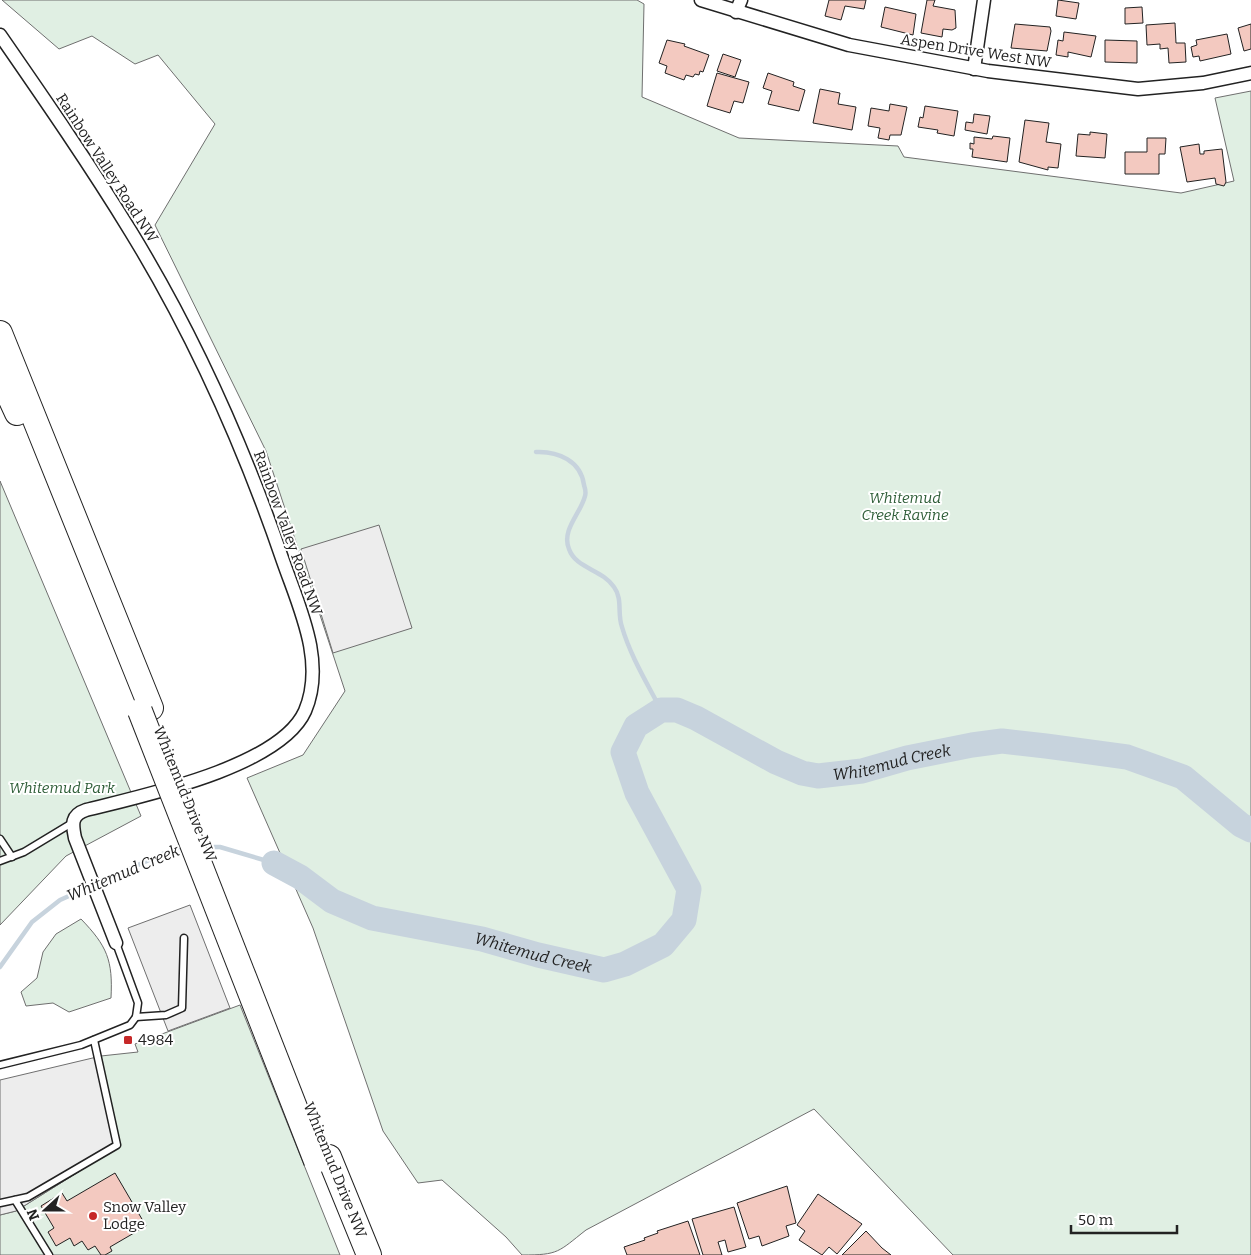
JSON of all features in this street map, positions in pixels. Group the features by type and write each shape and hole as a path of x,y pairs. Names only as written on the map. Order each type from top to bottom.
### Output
{"highway":[{"name":"Whitemud Drive NW","path":"0,333 145,710 323,1159 354,1255"},
{"name":"Whitemud Drive NW","path":"0,376 43,469 145,710"},
{"name":"Whitemud Drive NW","path":"323,1159 369,1255"}],"street":[{"name":"Aspen Drive West NW","path":"701,0 739,6 849,45 974,69 1138,89 1204,83 1251,73"},
{"path":"974,69 984,0"},
{"name":"Rainbow Valley Road NW","path":"0,35 108,196 183,326 223,408 269,521 311,650 312,684 304,711 283,739 264,752 233,767 78,813 72,823"},
{"path":"72,823 75,838 116,943"}],"lane":[{"path":"0,861 12,857 72,823"},
{"path":"0,839 12,857"},
{"path":"136,1017 166,1015 182,1008 184,938"},
{"path":"0,1065 94,1040 130,1025 136,1017 138,1003 116,943"},
{"path":"0,1203 28,1197 116,1145 94,1040"},
{"path":"15,1200 49,1255"}],"green space":[{"name":"Whitemud Creek Ravine","path":"2,0 637,0 644,4 642,97 739,138 898,146 904,157 1181,193 1234,181 1215,98 1251,91 1251,1255 953,1255 814,1109 586,1230 563,1248 551,1253 522,1255 506,1237 442,1180 418,1183 383,1131 313,928 247,778 303,755 345,691 266,451 155,225 215,124 158,55 135,64 92,36 59,49"},
{"name":"Whitemud Park","path":"0,481 141,816 66,856 0,925"},
{"path":"81,919 97,937 106,954 111,973 111,998 69,1012 53,1003 26,1006 21,992 37,978 43,952 56,934"},
{"path":"240,1005 340,1255 0,1255 0,1215 16,1211 118,1147 101,1056 138,1052 135,1044"}],"shaded area":[{"path":"379,525 412,628 333,653 301,549"},
{"path":"190,905 230,1008 168,1031 128,928"},
{"path":"101,1056 118,1147 16,1211 0,1215 0,1080"}],"building":[{"path":"829,0 866,0 864,9 845,6 841,20 825,16"},
{"path":"927,0 935,0 933,6 955,10 956,28 952,30 943,29 942,37 921,33"},
{"path":"1058,0 1079,3 1076,19 1056,16"},
{"path":"885,7 916,14 913,35 881,27"},
{"path":"1142,7 1143,23 1125,24 1125,8"},
{"path":"1175,23 1176,43 1185,43 1186,62 1169,63 1168,48 1160,49 1160,44 1147,45 1146,25"},
{"path":"1015,24 1050,27 1047,51 1011,48"},
{"path":"1251,24 1251,49 1244,51 1238,28"},
{"path":"1064,32 1096,36 1091,57 1068,52 1068,57 1056,55 1058,40 1063,41"},
{"path":"1227,34 1231,54 1200,61 1199,56 1193,57 1191,47 1197,45 1196,40"},
{"path":"667,40 685,44 684,46 709,55 703,72 700,71 699,75 695,74 693,77 686,75 684,80 665,73 667,66 659,63"},
{"path":"1105,40 1137,41 1137,63 1105,62"},
{"path":"723,54 741,60 735,77 717,71"},
{"path":"717,73 749,82 743,103 734,101 730,113 707,106"},
{"path":"768,73 794,82 793,86 805,90 799,111 768,104 772,91 763,88"},
{"path":"820,89 840,93 838,104 856,107 852,130 813,123"},
{"path":"890,104 907,107 901,135 890,135 889,140 878,138 880,128 868,126 871,108 889,111"},
{"path":"925,106 958,111 954,136 937,133 938,130 918,127 920,117 923,118"},
{"path":"974,114 990,116 987,134 965,130 966,122 973,123"},
{"path":"1025,120 1049,123 1046,142 1061,144 1058,168 1048,167 1048,170 1019,162"},
{"path":"1090,132 1107,134 1105,158 1076,156 1078,134 1090,135"},
{"path":"993,136 1010,138 1007,162 972,157 973,149 970,149 970,143 974,144 974,137 992,139"},
{"path":"1147,138 1166,138 1165,154 1159,154 1159,174 1125,174 1125,152 1147,152"},
{"path":"1199,144 1200,154 1204,154 1204,151 1222,149 1226,182 1224,186 1216,184 1215,178 1187,182 1180,147"},
{"name":"Snow Valley Lodge","path":"115,1173 146,1226 110,1247 112,1251 105,1255 101,1255 95,1246 88,1250 82,1241 74,1246 70,1238 56,1246 48,1232 54,1228 41,1206 62,1193 67,1201"},
{"path":"787,1186 796,1223 786,1226 789,1236 762,1246 759,1236 749,1239 737,1203"},
{"path":"818,1194 862,1224 837,1254 829,1247 822,1255 799,1240 805,1231 797,1225"},
{"path":"734,1207 746,1247 728,1252 725,1240 718,1242 722,1255 703,1255 692,1219"},
{"path":"688,1221 700,1255 627,1255 624,1247 645,1240 644,1238 658,1233 657,1231"},
{"path":"866,1231 882,1248 891,1255 842,1255"}],"waterway":[{"path":"536,452 552,453 567,459 582,477 585,495 569,528 567,542 569,549 577,561 603,576 617,592 625,637 639,669 661,710"},
{"name":"Whitemud Creek","path":"274,863 300,877 332,901 372,918 482,939 538,955 604,970 625,964 663,945 684,920 689,889 637,793 623,752 636,726 661,710 677,710 696,718 776,762 802,773 818,776 862,771 907,758 1002,741 1127,757 1183,777 1241,825 1251,830"},
{"name":"Whitemud Creek","path":"0,967 32,922 60,900 178,847 185,847"},
{"name":"Whitemud Creek","path":"201,847 220,847 274,863"}],"place":[{"name":"4984","path":"128,1040"},
{"name":"Snow Valley Lodge","path":"93,1216"}]}
